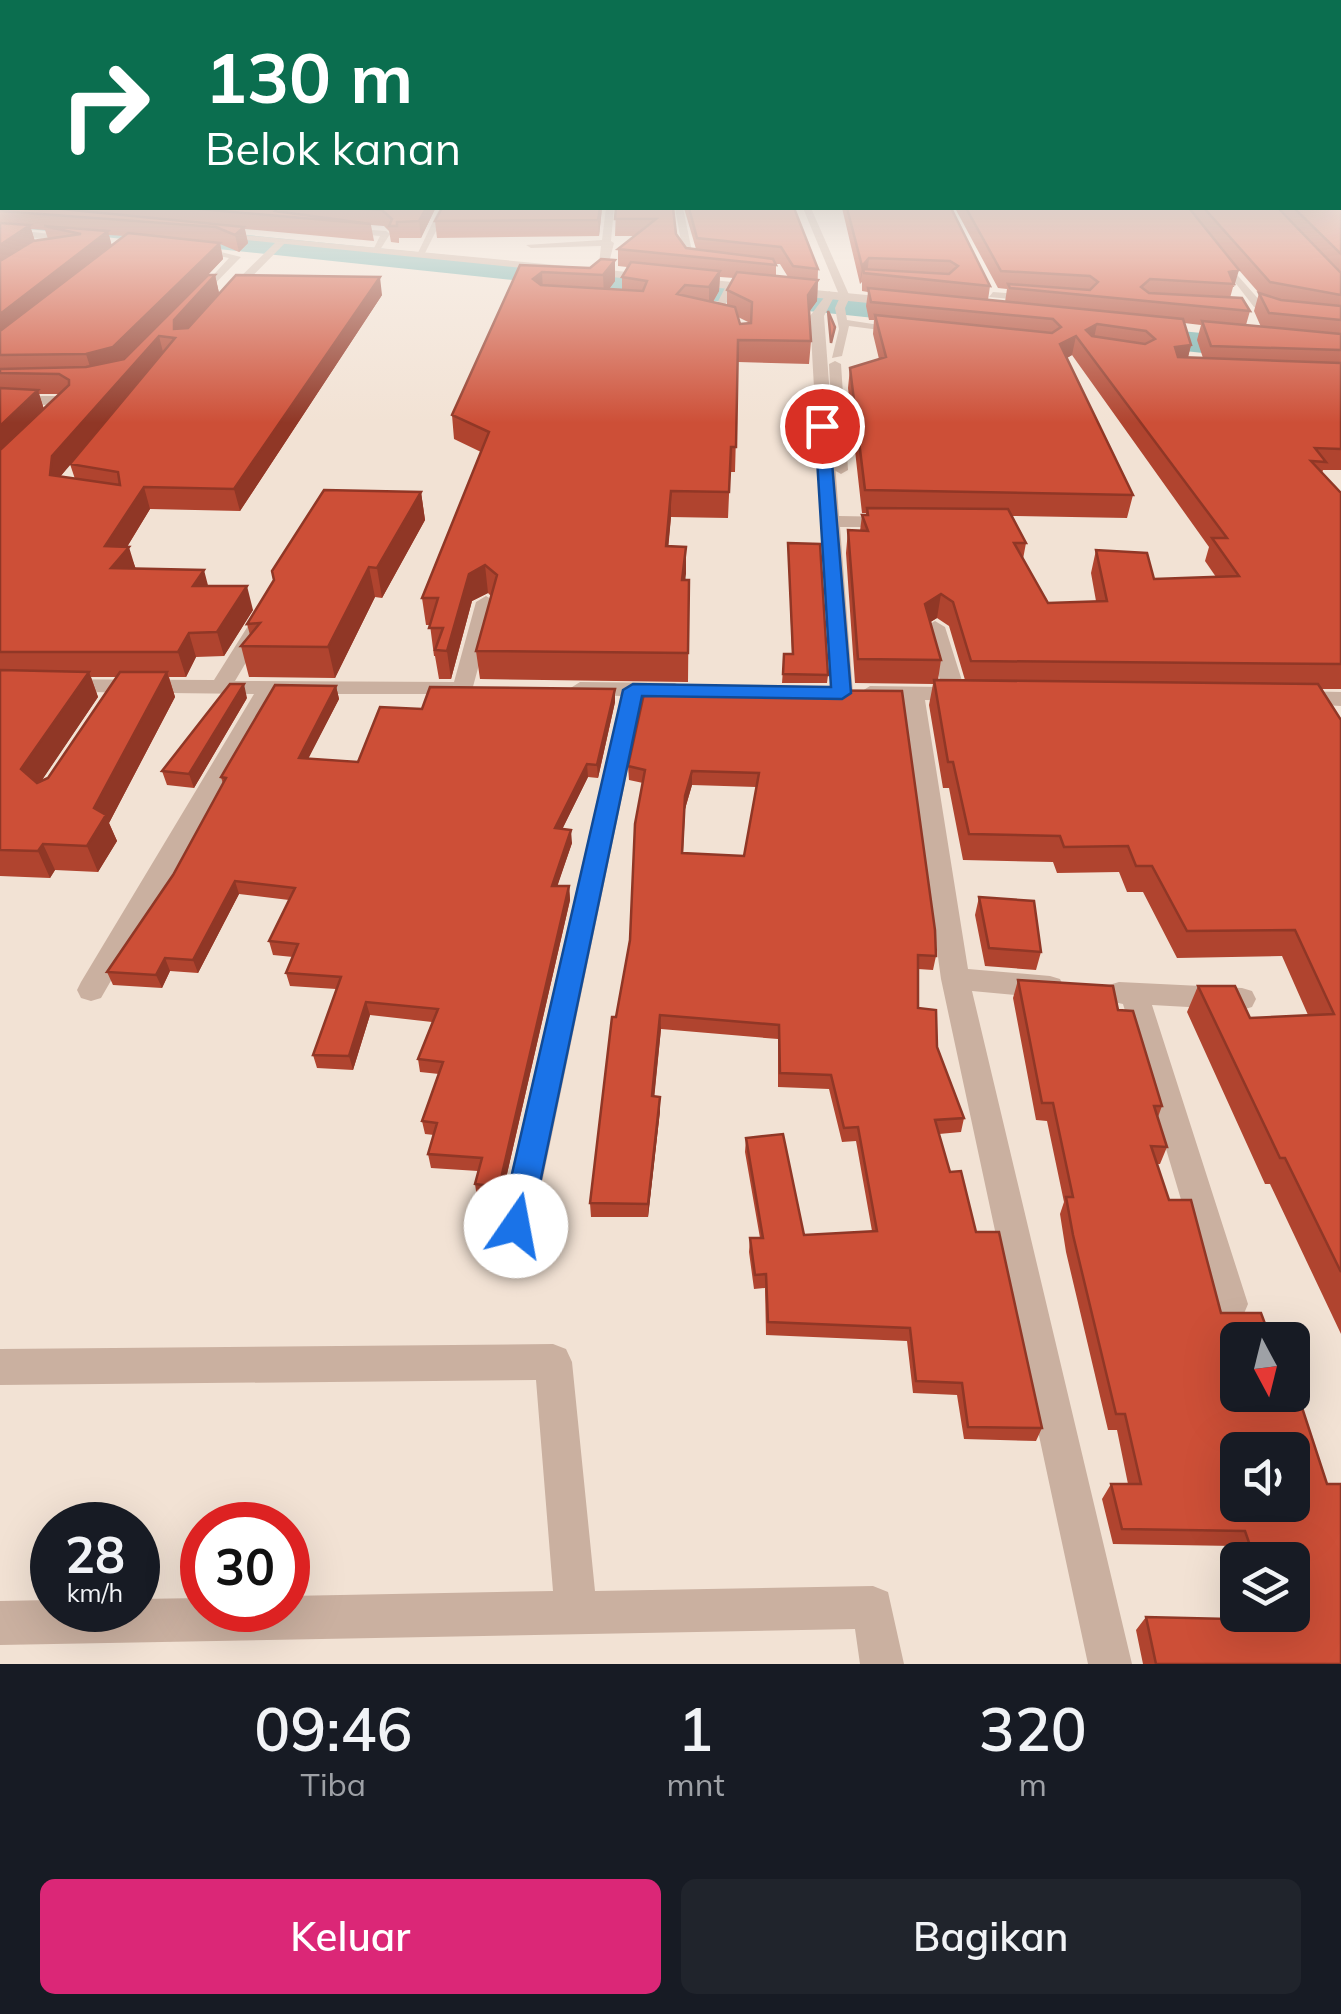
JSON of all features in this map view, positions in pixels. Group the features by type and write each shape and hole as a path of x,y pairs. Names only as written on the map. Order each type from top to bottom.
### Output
{"street":[{"path":"549,268 603,273 621,281 729,288 784,285 833,302 872,300 909,304"},
{"path":"833,302 817,316 829,521 832,693 993,694"},
{"path":"0,400 64,401 36,433"},
{"path":"829,521 905,522"},
{"path":"0,685 472,689 486,602"},
{"path":"220,686 268,608"},
{"path":"934,627 955,694"},
{"path":"101,716 122,684"},
{"path":"91,990 269,686"},
{"path":"557,689 690,690"},
{"path":"516,1226 633,690"},
{"path":"913,694 955,980 1110,1664"},
{"path":"1274,698 1329,699 1333,725"},
{"path":"955,980 1242,999"},
{"path":"1134,994 1230,1304"},
{"path":"0,1367 553,1362 576,1612"},
{"path":"0,1623 873,1607 882,1664"}],"lane":[{"path":"190,307 226,268"},
{"path":"220,304 253,268"},
{"path":"603,273 604,268"},
{"path":"823,268 842,322 836,360 841,470"},
{"path":"1213,268 1244,310"},
{"path":"1226,268 1250,298 1267,310 1284,314"},
{"path":"984,277 1000,309"},
{"path":"242,278 262,278"},
{"path":"867,282 872,300"},
{"path":"699,314 720,316 721,301 729,288"},
{"path":"993,295 1049,299"},
{"path":"842,322 913,334"}],"building":[{"path":"0,268 60,268 0,314"},
{"path":"83,268 195,268 113,347 86,354 0,355 0,331"},
{"path":"519,268 609,268 603,275 542,272 533,279 541,285 643,291 647,281 622,277 628,268 720,271 709,287 685,285 677,294 735,307 740,324 751,323 752,302 727,290 737,272 818,280 808,295 811,341 738,340 736,447 731,447 729,492 671,491 666,546 686,547 682,580 689,580 688,653 476,651 497,575 485,565 469,574 447,651 435,650 443,628 429,628 438,598 422,598 489,432 452,415"},
{"path":"956,268 981,268 990,286 864,273 863,269 949,274"},
{"path":"999,268 1237,268 1239,270 1229,272 1234,284 1150,279 1141,287 1149,293 1242,298 1250,311 1010,288 1008,284 1090,290 1098,282 1090,276 1001,271"},
{"path":"1257,268 1336,268 1341,273 1341,295 1270,282"},
{"path":"208,275 215,275 174,320 174,329 188,328 236,275 380,277 234,489 144,487 105,546 129,547 111,568 204,570 193,586 247,586 217,632 189,633 178,652 0,652 0,450 69,385 69,380 59,374 0,373 0,369 86,367 124,359","holes":["159,336 175,338 70,464 118,472 120,485 50,475 52,456"]},
{"path":"868,288 1183,319 1191,345 1175,347 1178,357 1341,363 1341,449 1315,448 1326,462 1311,461 1341,493 1341,664 971,661 953,602 941,594 925,604 941,660 858,659 848,530 868,531 862,515 868,515 867,508 1008,509 1026,543 1014,543 1048,603 1107,601 1096,550 1147,553 1154,579 1239,576 1212,538 1227,538 1076,336 1060,344 1133,495 865,490 850,368 886,357 875,315 1052,333 1061,327 1053,319 871,302","holes":["1097,324 1146,331 1155,339 1145,344 1092,336 1086,330"]},
{"path":"1259,293 1281,300 1341,306 1341,320 1269,313"},
{"path":"828,311 835,327 831,343"},
{"path":"1202,321 1341,334 1341,350 1211,346"},
{"path":"0,388 38,390 0,426"},
{"path":"324,490 421,492 377,568 369,567 328,647 241,646 260,623 247,624 274,580 272,571"},
{"path":"788,543 820,544 828,675 783,674 784,654 793,654"},
{"path":"0,670 89,672 21,769 37,783 48,778 120,672 167,672 94,808 106,815 87,846 43,844 38,851 0,850"},
{"path":"934,680 1318,684 1341,720 1341,1272 1285,1158 1280,1158 1198,986 1235,986 1250,1018 1334,1014 1295,930 1187,931 1152,866 1136,866 1128,846 1064,847 1060,836 969,834 953,762 948,762"},
{"path":"230,684 244,684 189,774 162,771"},
{"path":"275,685 336,686 299,758 358,762 380,707 422,709 430,687 615,689 597,765 587,764 555,828 571,830 552,886 569,886 499,1187 475,1184 482,1158 428,1154 437,1123 422,1121 443,1062 418,1059 438,1009 366,1002 349,1056 313,1055 341,977 286,973 298,944 269,941 295,888 235,881 193,960 165,958 156,975 107,972 173,875 226,778 221,777"},
{"path":"645,689 902,691 935,930 936,956 918,955 918,1008 936,1010 937,1047 964,1118 935,1120 950,1172 961,1171 976,1232 999,1232 1042,1428 968,1427 962,1383 916,1381 910,1328 768,1322 766,1274 755,1275 750,1238 763,1238 746,1138 783,1134 804,1235 877,1231 858,1127 844,1128 831,1075 780,1073 779,1025 660,1015 652,1096 660,1097 648,1204 590,1203 612,1017 616,1017 630,940 635,824 645,770 628,766","holes":["692,771 759,773 744,856 682,853 685,796"]},
{"path":"979,897 1034,901 1041,952 989,948"},
{"path":"1018,980 1113,986 1118,1010 1133,1011 1162,1106 1154,1106 1167,1147 1151,1146 1169,1200 1191,1200 1221,1313 1261,1313 1264,1322 1220,1322 1220,1412 1303,1412 1310,1432 1220,1432 1220,1522 1310,1522 1310,1432 1327,1484 1341,1484 1341,1664 1156,1664 1146,1617 1220,1619 1220,1632 1310,1632 1310,1542 1249,1542 1245,1531 1122,1529 1111,1484 1141,1484 1125,1414 1116,1414 1073,1235 1066,1197 1073,1197 1053,1103 1042,1103"}],"waterway":[{"path":"482,268 951,316"},
{"path":"1105,334 1341,357"}],"route":[{"path":"516,1226 633,690 842,693 822,426"}]}
